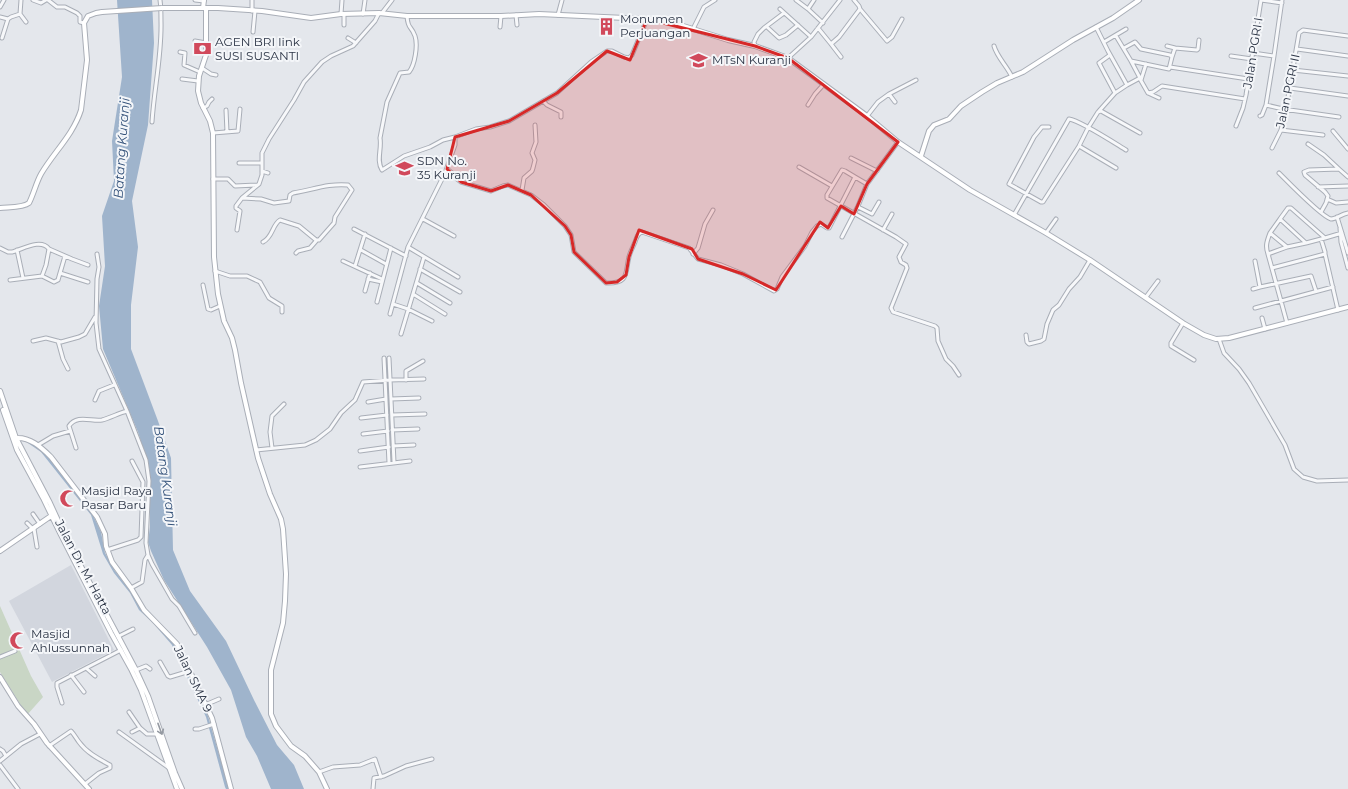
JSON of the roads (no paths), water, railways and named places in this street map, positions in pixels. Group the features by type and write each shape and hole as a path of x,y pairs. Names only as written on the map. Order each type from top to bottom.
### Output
{"street":[{"path":"0,7 4,0"},
{"path":"21,0 20,14 26,22"},
{"path":"32,0 42,3 47,0 57,7 65,7 77,13 80,16 80,22 84,23"},
{"path":"152,122 160,47 160,0"},
{"path":"195,0 204,0 205,8 206,55 198,81 199,97 210,121 213,132 214,257 218,307 236,350 241,383 256,450 270,494 282,524 286,574 284,617 271,670 271,714 276,726 291,746 305,756 319,772 327,789"},
{"path":"252,0 253,32"},
{"path":"342,0 344,25"},
{"path":"363,14 365,0"},
{"path":"237,230 240,211 236,207 242,198 258,185 261,180 262,153 304,82 335,53 349,48 356,43 392,0"},
{"path":"558,15 562,0"},
{"path":"694,30 700,13 704,7 715,0"},
{"path":"796,0 823,23"},
{"path":"808,9 814,0"},
{"path":"788,58 811,37 840,0"},
{"path":"854,0 887,41 892,37 902,19"},
{"path":"921,156 929,131 934,125 950,118 961,106 982,92 997,83 1023,72 1073,40 1113,18 1139,0"},
{"name":"Jalan PGRI I","path":"1236,126 1245,99 1260,0 1282,1"},
{"path":"1260,116 1262,115 1266,105 1282,1"},
{"path":"0,208 27,205 31,199 41,173 71,132 81,110 87,60 84,23 88,16 96,13 162,8 205,8 253,11 312,18 342,14 381,13 407,16 558,15 647,19 660,20 728,40 755,46 788,58 867,116 898,142 970,190 1046,232 1184,323 1210,338 1220,340 1348,308"},
{"path":"780,9 811,37"},
{"path":"831,44 839,37 860,9"},
{"path":"755,46 754,42 756,38 784,13"},
{"path":"0,17 8,19 20,14"},
{"path":"516,15 517,25"},
{"path":"407,16 408,26 414,33 415,38 414,63 409,72 400,73 387,102 380,138 381,144 379,161 383,170 404,156 443,140 476,129 504,124 557,92 591,62 607,51 612,51 629,58 632,56 647,19"},
{"path":"500,27 501,16"},
{"path":"2,38 8,19"},
{"path":"767,27 779,38 786,35 798,25"},
{"path":"1096,27 1127,85"},
{"path":"818,28 841,57"},
{"path":"1104,42 1126,30"},
{"name":"Jalan PGRI II","path":"1272,148 1281,130 1286,109 1299,33 1303,30 1348,36"},
{"path":"1116,36 1148,93 1159,98"},
{"path":"348,38 356,43"},
{"path":"1167,46 1197,50 1199,40"},
{"path":"195,41 206,42"},
{"path":"1124,48 1135,42 1141,49 1172,57"},
{"path":"994,46 996,54 1007,67 1012,77"},
{"path":"1170,67 1175,48"},
{"path":"1297,48 1348,56"},
{"path":"180,52 185,53 184,65 216,75"},
{"path":"1253,52 1274,56"},
{"path":"1110,55 1099,63 1115,93"},
{"path":"1231,56 1252,59"},
{"path":"1131,61 1169,69 1170,67 1248,78"},
{"path":"1049,127 1042,127 1034,136 1010,184 1025,194 1044,202 1079,146 1098,112 1115,93 1127,85 1140,80 1146,64"},
{"path":"1293,70 1348,76"},
{"path":"182,79 198,81"},
{"path":"867,116 878,102 889,94 916,80"},
{"path":"808,105 824,84"},
{"path":"1148,93 1153,92 1162,86 1245,99"},
{"path":"1290,88 1348,96"},
{"path":"889,94 895,102"},
{"path":"203,108 207,106 212,99"},
{"path":"543,101 547,105 561,112 561,117"},
{"path":"1266,105 1339,117"},
{"path":"213,132 237,132 239,130 240,109"},
{"path":"226,110 227,132"},
{"path":"1098,112 1101,111 1140,133"},
{"path":"1014,215 1069,119 1126,150"},
{"path":"522,190 524,178 532,171 535,161 532,153 536,142 535,125"},
{"path":"1281,130 1323,135"},
{"path":"1333,131 1348,150"},
{"path":"390,314 408,247 447,169 455,145 454,137"},
{"path":"842,237 868,184 898,142"},
{"path":"1308,144 1324,155 1348,177"},
{"path":"1079,146 1116,168"},
{"path":"851,158 877,171"},
{"path":"239,163 261,163"},
{"path":"799,167 832,186"},
{"path":"447,169 452,172 461,182 491,191 508,185 522,190 536,199 559,220 571,234 574,252 606,283 617,282 626,275 629,257 637,236 642,232 690,248 698,259 721,265 743,274 775,291 782,277 805,246 812,232 820,225 828,228 855,177"},
{"path":"1321,212 1328,196 1305,175 1304,172 1339,169"},
{"path":"868,184 842,170 827,195 827,198 906,244 899,257 901,262 907,266 907,268 891,308 892,311 935,326 937,328 938,341 946,360 953,366 959,375"},
{"path":"262,171 268,173"},
{"path":"1279,173 1298,192 1330,219 1341,214 1348,213"},
{"path":"213,179 228,179 235,186 258,185"},
{"path":"242,198 261,199 276,202 290,200 290,195 293,193 325,186 339,184 348,185 351,188 352,191 335,216 334,223 310,248 298,251 296,253"},
{"path":"1318,187 1348,186"},
{"path":"1327,199 1336,203 1348,202"},
{"path":"869,222 879,202"},
{"path":"858,207 872,214"},
{"path":"1287,323 1266,244 1270,233 1288,208 1291,208 1323,238 1325,254 1338,310"},
{"path":"693,254 698,248 705,224 713,210"},
{"path":"883,230 892,214"},
{"path":"1337,217 1348,268"},
{"path":"423,219 454,236"},
{"path":"1046,232 1056,219"},
{"path":"1280,219 1306,243"},
{"path":"263,242 271,236 277,221 280,220 299,226 317,240"},
{"path":"354,229 406,256"},
{"path":"1270,233 1287,248"},
{"path":"355,266 365,234"},
{"path":"1268,254 1341,234"},
{"path":"1341,234 1348,253"},
{"path":"0,248 8,252 40,244 46,245 49,249 88,265"},
{"path":"408,247 458,277"},
{"path":"377,302 391,248"},
{"path":"42,276 48,258 49,249"},
{"path":"17,250 23,278"},
{"path":"361,250 386,264"},
{"path":"97,254 99,267 97,279 96,315 99,349 127,411 146,460 149,481 146,543 148,555 172,599 179,606 195,633"},
{"path":"1272,268 1325,254"},
{"path":"10,280 42,276 54,282 58,280 65,256"},
{"path":"401,334 424,257"},
{"path":"1026,335 1027,342 1029,344 1044,339 1047,324 1053,310 1059,305 1069,289 1080,277 1090,260"},
{"path":"343,261 382,280"},
{"path":"1255,261 1260,287"},
{"path":"420,269 460,292"},
{"path":"215,271 230,276 247,276 260,282 269,298 282,306 282,312"},
{"path":"365,291 370,273"},
{"path":"60,274 88,282"},
{"path":"1253,289 1311,276 1316,291"},
{"path":"368,279 382,280"},
{"path":"1146,297 1158,281"},
{"path":"417,283 450,303"},
{"path":"203,285 207,307 210,310 218,307"},
{"path":"1255,308 1333,287"},
{"path":"413,294 445,314"},
{"path":"393,304 408,309 432,321"},
{"path":"32,341 46,338 61,342 82,336 96,315"},
{"path":"1262,318 1265,329"},
{"path":"1184,323 1171,342 1171,346 1194,360"},
{"path":"1220,340 1224,352 1249,383 1285,445 1294,469 1303,477 1317,481 1348,480"},
{"path":"58,341 63,359 68,369"},
{"path":"384,358 389,463"},
{"path":"389,358 394,462"},
{"path":"406,380 406,371 423,361"},
{"path":"256,450 304,445 316,440 330,429 341,413 355,400 364,382 424,379"},
{"path":"95,400 99,391 114,385"},
{"name":"Jalan Dr. M. Hatta","path":"0,393 16,438 50,503 74,556 121,650 134,668 165,759 175,773 182,789"},
{"path":"391,399 419,398"},
{"path":"368,402 386,399"},
{"name":"Jalan Dr. M. Hatta","path":"0,400 17,450 119,636 148,696 177,789"},
{"path":"272,448 270,432 272,416 284,404"},
{"path":"76,448 69,426 72,422 88,419 103,420 127,411"},
{"path":"392,415 424,414"},
{"path":"361,418 387,415"},
{"path":"392,430 418,429"},
{"path":"38,445 53,436 70,431"},
{"path":"363,434 388,431"},
{"name":"Jalan SMA 9","path":"16,438 25,438 38,445 51,457 93,511 105,534 112,562 131,588 144,610 177,644 188,672 206,705 231,789"},
{"path":"393,446 414,445"},
{"path":"360,451 389,447"},
{"path":"108,550 138,540 141,537 143,482 132,461"},
{"path":"360,467 410,461"},
{"path":"33,514 40,524"},
{"path":"0,551 52,516"},
{"path":"27,523 33,529 37,547"},
{"path":"131,588 142,582 143,567 148,555"},
{"path":"119,636 134,629"},
{"path":"62,703 57,683 121,650"},
{"path":"0,657 15,652"},
{"path":"160,662 169,677 174,677 188,672"},
{"path":"134,668 146,666 150,669"},
{"path":"86,668 95,676"},
{"path":"71,675 84,692"},
{"path":"0,677 18,706 34,724 49,746 89,789"},
{"path":"206,705 218,699"},
{"path":"129,712 140,728 148,735 156,734"},
{"path":"195,729 211,725"},
{"path":"132,732 140,728"},
{"path":"49,746 72,731 79,743 85,749 93,756 110,765 110,768 85,784"},
{"path":"119,732 170,766"},
{"path":"0,761 21,744 40,734"},
{"path":"0,749 6,756"},
{"path":"319,772 333,768 360,765 375,759 381,777"},
{"path":"373,789 373,779 375,777 381,777 406,766 432,759"},
{"path":"0,765 18,789"}],"water":[{"name":"Batang Kuranji","path":"117,0 152,0 154,43 148,125 132,201 138,247 131,305 131,349 171,458 173,550 190,591 226,641 277,745 294,765 304,789 271,789 257,756 246,737 231,690 207,647 164,580 148,542 150,527 150,471 138,432 103,349 99,306 105,266 102,216 114,181 112,141 122,77"},
{"path":"18,438 31,442 49,457 90,509 101,532 105,553 115,571 176,646 208,716 229,789 226,789 225,787 206,717 172,645 153,623 139,610 130,593 114,573 103,554 91,515 41,452"}],"place":[{"name":"Monumen Perjuangan","path":"607,26"},
{"name":"AGEN BRI link SUSI SUSANTI","path":"202,49"},
{"name":"MTsN Kuranji","path":"699,60"},
{"name":"SDN No. 35 Kuranji","path":"404,168"},
{"name":"Masjid Raya Pasar Baru","path":"68,498"},
{"name":"Masjid Ahlussunnah","path":"18,641"}]}
